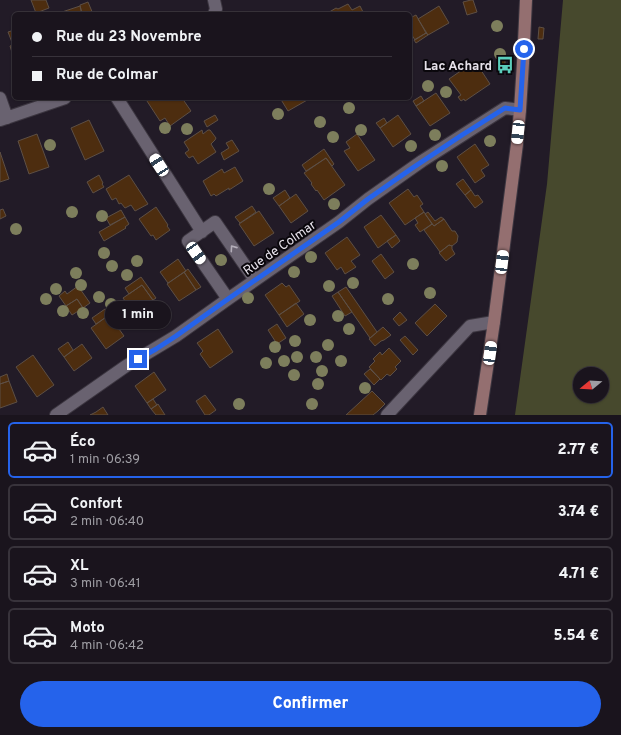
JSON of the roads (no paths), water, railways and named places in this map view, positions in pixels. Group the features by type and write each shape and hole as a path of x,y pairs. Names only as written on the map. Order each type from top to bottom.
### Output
{"main road":[{"path":"480,415 494,322 520,110 525,3"}],"street":[{"path":"214,0 216,9 215,12"},
{"path":"0,98 3,119 59,100"},
{"path":"118,100 202,232"},
{"name":"Rue de Colmar","path":"56,415 126,366 176,336 339,222 368,199 422,161 505,108 520,110"},
{"path":"228,299 188,241 216,222 255,280"},
{"path":"387,415 470,326 494,322"}],"place":[{"name":"Lac Achard","path":"505,65"}]}
